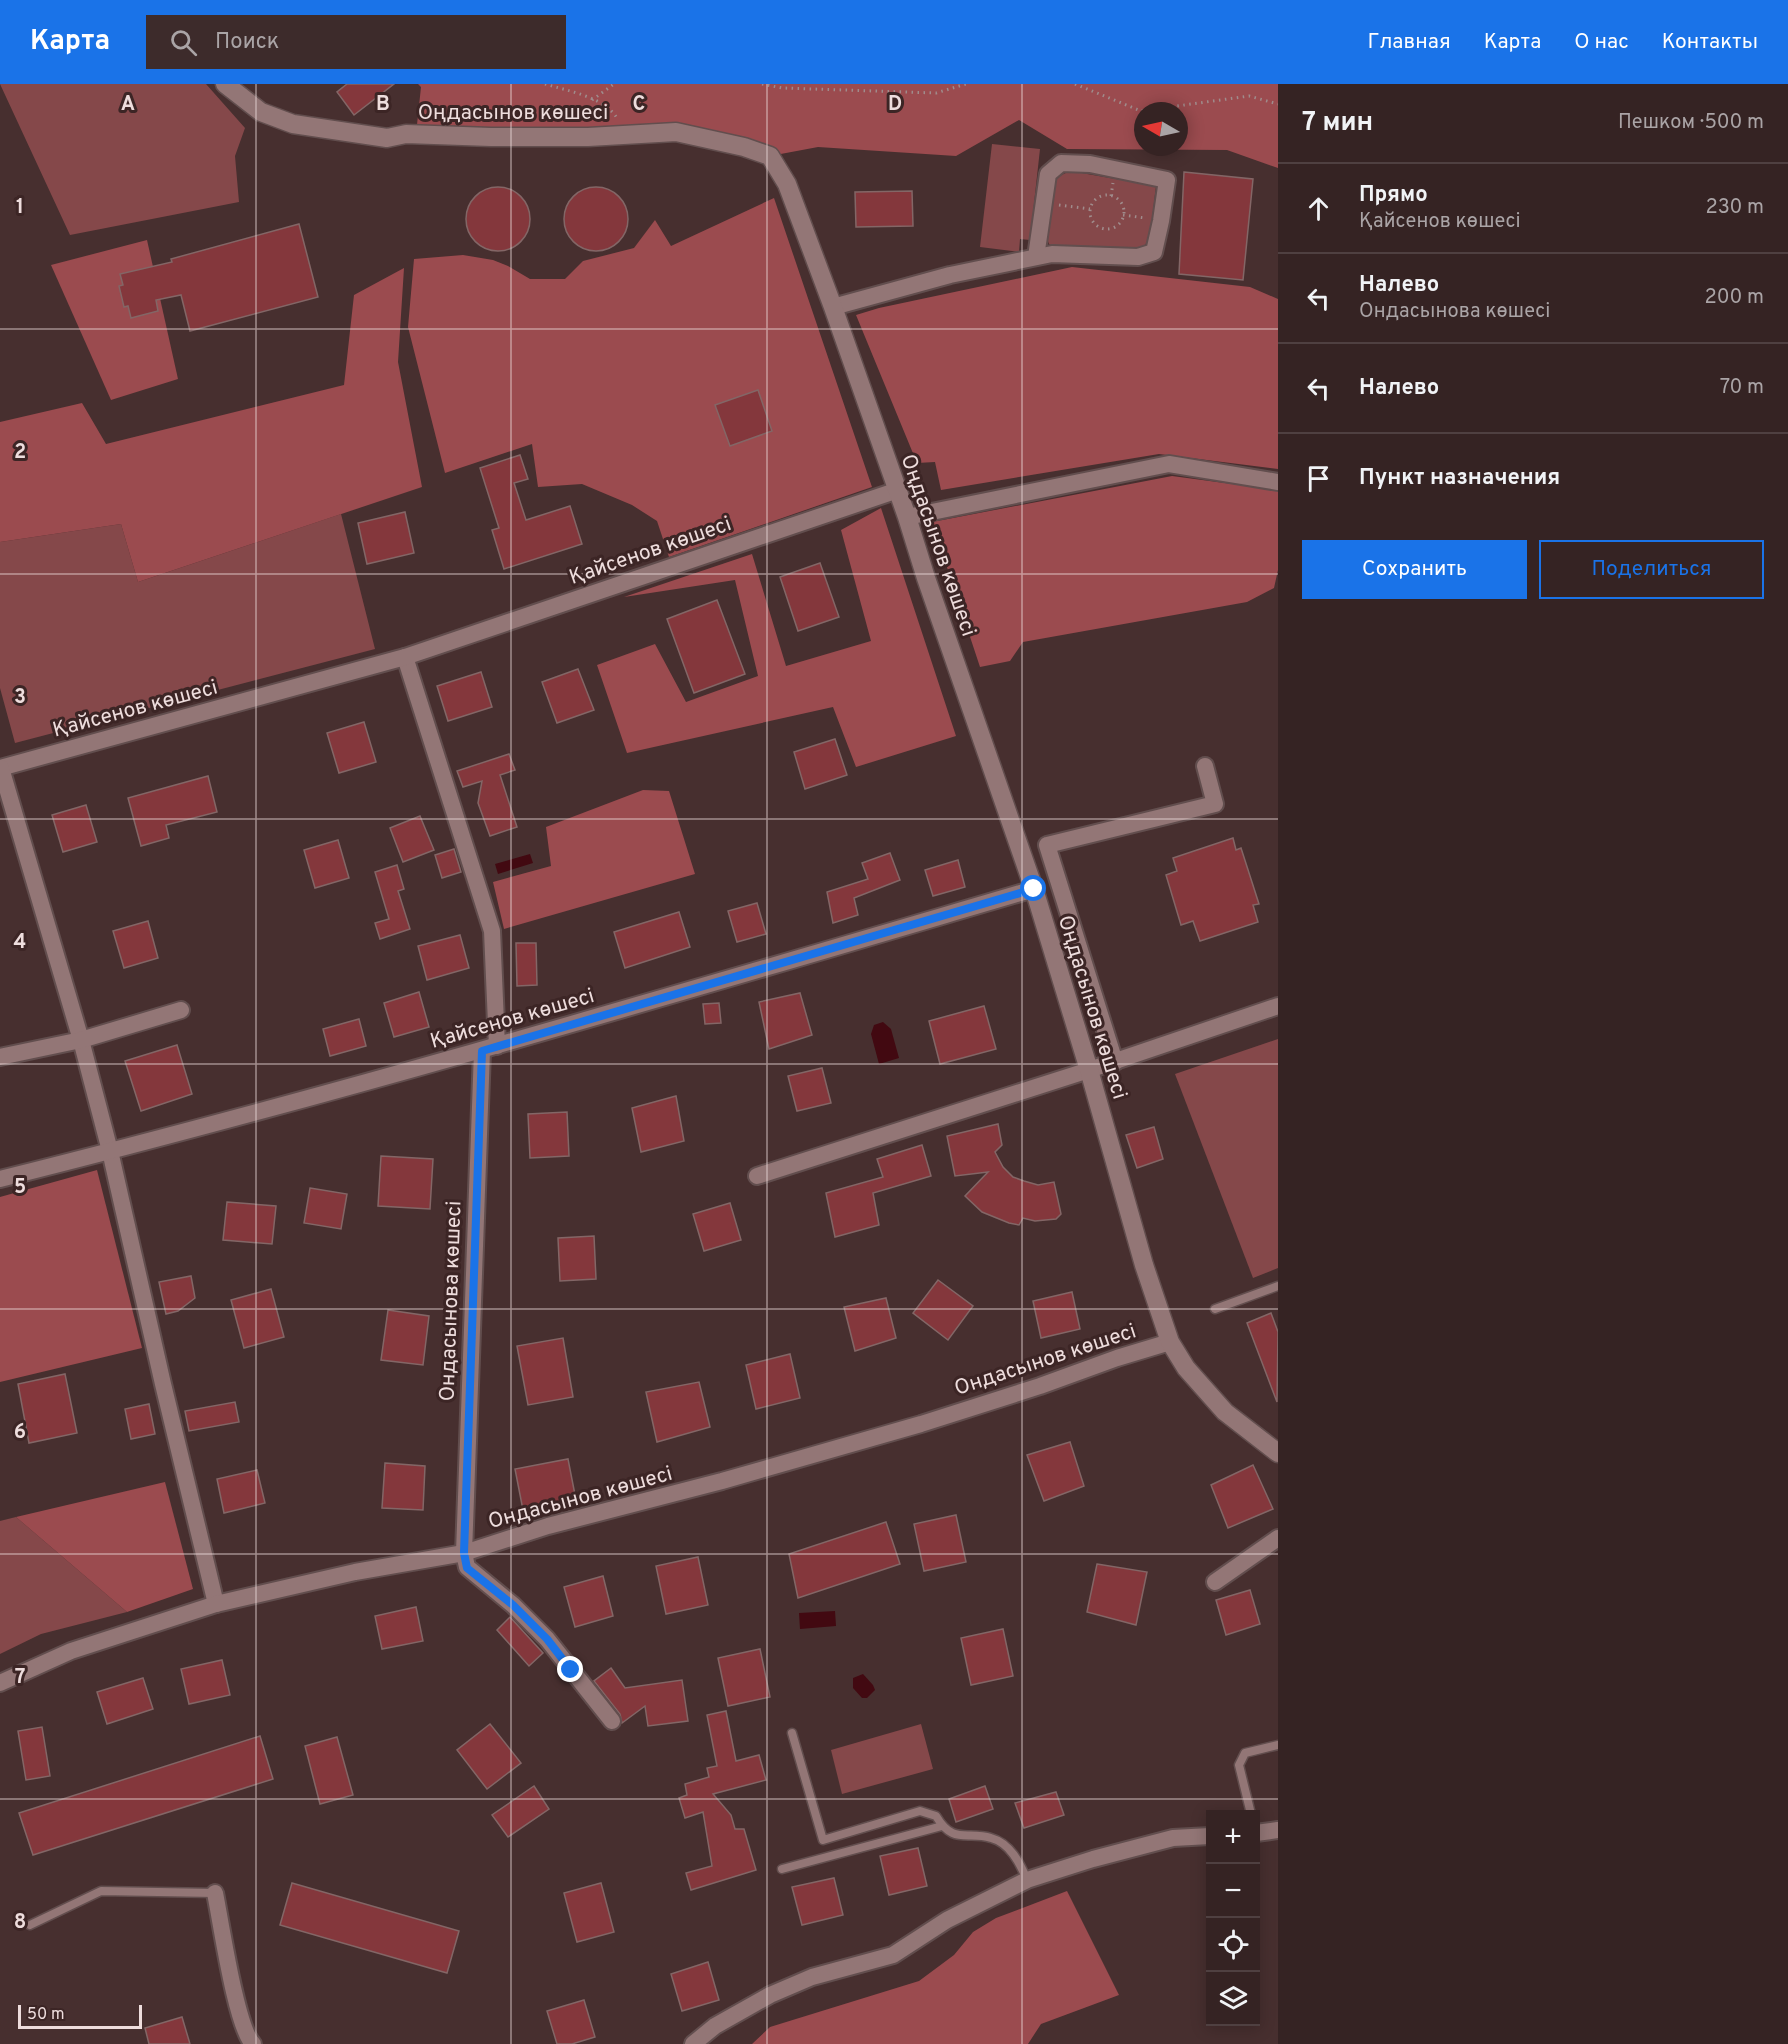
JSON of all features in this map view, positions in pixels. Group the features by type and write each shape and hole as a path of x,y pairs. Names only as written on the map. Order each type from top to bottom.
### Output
{"street":[{"name":"Оңдасынов көшесі","path":"225,84 261,112 293,124 387,138 406,134 588,137 675,132 744,147 770,156 787,184 833,307 1034,889 1089,1070 1144,1265 1170,1342 1186,1368 1225,1412 1278,1453"},
{"path":"833,307 950,275 1052,254 1138,257 1154,252 1167,180 1090,165 1060,163 1048,174 1036,257"},
{"path":"907,517 1169,464 1278,482"},
{"name":"Қайсенов көшесі","path":"0,768 405,657 898,490"},
{"name":"Ондасынова көшесі","path":"405,657 492,932 489,1049 464,1553"},
{"path":"1114,1062 1047,845 1215,804 1205,766"},
{"path":"0,768 81,1040 110,1151 216,1604"},
{"name":"Қайсенов көшесі","path":"0,1179 489,1049 1034,889"},
{"path":"757,1176 1114,1062 1278,1006"},
{"path":"0,1057 81,1040 181,1010"},
{"name":"Ондасынов көшесі","path":"0,1683 71,1651 216,1604 355,1572 464,1553 548,1526 722,1481 921,1424 1170,1342"},
{"path":"1215,1582 1278,1539"},
{"path":"464,1553 467,1568 513,1605 547,1639 612,1721"},
{"path":"1260,1832 1278,1830"},
{"path":"693,2044 715,2026 770,1995 812,1977 893,1955 947,1920 1027,1880 1093,1859 1173,1838 1206,1836"},
{"path":"215,1893 239,2014 249,2041 253,2044"}],"lane":[{"path":"1215,1309 1278,1286"},
{"path":"792,1733 823,1840 920,1811 936,1816 942,1826 960,1836 990,1837 1004,1844 1019,1861 1027,1880"},
{"path":"1250,1810 1239,1764 1245,1753 1278,1745"},
{"path":"782,1869 942,1826"},
{"path":"30,1925 101,1891 215,1893"}],"path":[{"path":"545,84 592,99 612,109 628,135"},
{"path":"592,99 615,84"},
{"path":"762,84 782,88 936,93 966,84"},
{"path":"1075,84 1141,111 1249,96 1278,104"},
{"path":"1109,196 1121,204 1123,215 1117,225 1106,229 1101,228 1092,220 1090,209 1095,200 1109,196"},
{"path":"1044,203 1090,209"},
{"path":"1123,215 1161,221"}],"shaded area":[{"path":"0,84 206,84 245,128 235,156 239,202 70,235"},
{"path":"418,84 1278,84 1278,168 1227,150 1188,150 1188,102 1134,102 1134,149 1067,149 1019,120 956,156 818,147 770,156 675,132 416,134 421,87"},
{"path":"992,144 1040,149 1030,240 1020,239 1019,252 980,247"},
{"path":"1070,171 1156,186 1150,236 1144,247 1116,249 1065,245 1056,249 1049,244 1046,236 1053,179"},
{"path":"774,198 872,487 669,557 657,521 632,505 582,484 538,487 532,444 445,473 408,327 414,259 463,255 493,260 530,279 565,279 583,261 634,248 655,220 671,246"},
{"path":"147,240 178,379 111,400 51,265"},
{"path":"1072,267 1250,287 1278,299 1278,469 1159,454 941,490 935,462 917,463 856,315 879,308"},
{"path":"404,268 398,362 422,487 138,582 121,524 0,542 0,422 82,403 106,444 344,385 354,295"},
{"path":"1172,476 1278,490 1278,570 1274,588 1247,602 1023,642 1010,661 980,667 932,522"},
{"path":"881,508 956,736 856,767 833,707 627,753 597,665 655,644 686,702 758,676 735,580 624,597 752,554 786,666 871,641 841,530"},
{"path":"341,514 375,649 15,743 0,688 0,542 121,524 138,582"},
{"path":"643,790 669,791 695,874 504,929 493,882 551,866 546,827"},
{"path":"530,854 533,863 498,874 495,864"},
{"path":"883,1022 891,1029 899,1058 879,1064 871,1034 874,1025"},
{"path":"1278,1039 1278,1268 1253,1278 1175,1074"},
{"path":"97,1170 142,1348 0,1382 0,1197"},
{"path":"165,1482 193,1589 127,1612 16,1517"},
{"path":"16,1517 127,1612 41,1634 0,1654 0,1521"},
{"path":"835,1611 836,1626 800,1629 799,1613"},
{"path":"863,1674 875,1690 867,1698 862,1698 853,1688 853,1678"},
{"path":"921,1724 933,1769 842,1794 831,1750"},
{"path":"1067,1891 1119,1995 1041,2024 1028,2044 752,2044 770,2027 919,1981 954,1955 973,1932 996,1918"}],"building":[{"path":"347,84 394,84 354,115 337,92"},
{"path":"1184,172 1253,179 1243,280 1179,274"},
{"path":"492,187 504,187 521,196 528,207 530,219 528,231 521,242 504,251 492,251 480,246 471,237 466,225 466,213 471,201 480,192"},
{"path":"590,187 602,187 619,196 626,207 628,219 626,231 619,242 602,251 590,251 578,246 569,237 564,225 564,213 569,201 578,192"},
{"path":"912,191 913,226 856,227 855,192"},
{"path":"299,224 318,297 190,331 181,295 156,300 158,311 131,318 128,306 124,307 119,286 123,285 120,274 172,262 171,259"},
{"path":"758,390 772,431 730,446 715,405"},
{"path":"520,455 528,479 514,483 526,520 570,506 582,544 504,569 492,530 499,528 480,468"},
{"path":"405,512 414,553 367,564 358,523"},
{"path":"820,563 839,617 798,631 780,577"},
{"path":"717,600 745,674 694,693 667,619"},
{"path":"578,669 594,710 557,723 542,682"},
{"path":"481,672 492,707 448,721 437,686"},
{"path":"364,722 376,762 339,773 327,733"},
{"path":"835,739 847,775 805,789 794,752"},
{"path":"509,754 515,770 500,775 517,827 490,836 478,803 482,781 463,787 457,771"},
{"path":"208,776 217,812 166,825 169,838 141,846 128,798"},
{"path":"86,805 97,842 63,852 52,815"},
{"path":"420,816 434,850 403,862 390,828"},
{"path":"1233,838 1236,850 1241,848 1259,904 1253,905 1258,922 1200,941 1193,921 1181,925 1166,875 1177,871 1173,858"},
{"path":"338,840 349,878 315,888 304,850"},
{"path":"454,849 461,872 442,878 435,855"},
{"path":"890,853 900,880 854,898 858,915 833,923 827,892 868,879 862,863"},
{"path":"958,860 965,887 933,896 925,870"},
{"path":"397,865 404,889 398,891 410,929 380,939 375,923 389,919 375,872"},
{"path":"757,903 766,934 737,942 728,911"},
{"path":"679,912 690,947 625,968 614,932"},
{"path":"148,921 158,958 124,968 113,931"},
{"path":"460,935 469,968 427,980 418,946"},
{"path":"516,943 536,943 537,985 517,986"},
{"path":"419,992 429,1027 394,1037 384,1003"},
{"path":"800,993 812,1035 769,1049 759,1002"},
{"path":"719,1003 721,1023 705,1024 703,1004"},
{"path":"984,1006 996,1049 940,1064 929,1021"},
{"path":"359,1019 366,1046 330,1056 323,1029"},
{"path":"177,1045 192,1094 141,1111 125,1061"},
{"path":"822,1068 831,1103 797,1111 788,1076"},
{"path":"676,1096 684,1141 641,1152 632,1108"},
{"path":"567,1112 569,1156 530,1158 528,1114"},
{"path":"998,1124 1002,1145 995,1152 1003,1167 1013,1177 1024,1181 1038,1185 1054,1182 1061,1214 1056,1219 1035,1221 1023,1218 1019,1225 1009,1223 982,1212 965,1196 988,1172 955,1176 947,1136"},
{"path":"1154,1127 1163,1159 1137,1168 1126,1135"},
{"path":"922,1145 931,1176 873,1193 879,1225 835,1237 826,1193 883,1177 877,1159"},
{"path":"381,1156 433,1159 430,1209 378,1206"},
{"path":"310,1188 347,1194 341,1229 304,1223"},
{"path":"227,1202 276,1206 272,1244 223,1240"},
{"path":"730,1203 741,1240 704,1251 693,1214"},
{"path":"594,1236 596,1279 560,1281 558,1238"},
{"path":"191,1276 195,1298 178,1311 166,1314 159,1282"},
{"path":"938,1280 973,1306 948,1340 913,1313"},
{"path":"271,1289 284,1337 244,1348 231,1300"},
{"path":"1072,1292 1080,1329 1041,1338 1033,1301"},
{"path":"886,1298 896,1338 855,1351 844,1307"},
{"path":"388,1310 429,1316 423,1365 381,1360"},
{"path":"1271,1313 1278,1332 1277,1402 1247,1323"},
{"path":"563,1338 573,1397 528,1405 517,1346"},
{"path":"790,1354 800,1398 756,1409 746,1365"},
{"path":"65,1374 77,1433 29,1443 18,1384"},
{"path":"699,1382 710,1427 657,1442 646,1392"},
{"path":"235,1402 239,1422 189,1431 185,1411"},
{"path":"149,1404 155,1434 131,1439 125,1409"},
{"path":"1070,1442 1084,1486 1044,1501 1027,1455"},
{"path":"568,1459 576,1500 523,1510 515,1469"},
{"path":"385,1463 425,1466 423,1510 382,1508"},
{"path":"1253,1465 1273,1509 1228,1528 1211,1485"},
{"path":"257,1470 265,1503 224,1513 217,1479"},
{"path":"956,1515 966,1562 924,1571 914,1524"},
{"path":"886,1522 900,1564 798,1598 789,1554"},
{"path":"698,1557 708,1605 666,1614 656,1566"},
{"path":"1097,1564 1147,1572 1136,1625 1087,1612"},
{"path":"603,1576 613,1616 575,1627 564,1587"},
{"path":"1250,1590 1260,1624 1226,1635 1216,1600"},
{"path":"416,1607 423,1641 382,1649 375,1616"},
{"path":"510,1617 543,1653 529,1666 497,1630"},
{"path":"1003,1629 1013,1676 971,1685 961,1638"},
{"path":"760,1649 770,1697 728,1706 718,1658"},
{"path":"222,1660 230,1695 189,1704 181,1669"},
{"path":"611,1668 625,1688 682,1680 688,1721 648,1726 645,1706 622,1723 620,1714 594,1681"},
{"path":"143,1678 153,1709 107,1724 97,1692"},
{"path":"726,1711 736,1761 759,1755 766,1780 713,1794 731,1815 735,1829 744,1829 756,1870 691,1890 686,1873 712,1866 703,1812 685,1818 679,1798 687,1795 685,1784 709,1777 707,1768 717,1766 707,1715"},
{"path":"490,1724 521,1763 487,1789 457,1750"},
{"path":"42,1727 50,1776 26,1780 18,1731"},
{"path":"260,1736 273,1779 33,1855 19,1813"},
{"path":"337,1737 353,1795 320,1804 305,1746"},
{"path":"534,1786 549,1809 508,1837 492,1815"},
{"path":"985,1786 993,1809 956,1822 949,1799"},
{"path":"1056,1792 1064,1815 1024,1828 1015,1803"},
{"path":"918,1848 927,1886 889,1895 880,1856"},
{"path":"834,1878 843,1915 802,1925 792,1887"},
{"path":"292,1883 459,1931 447,1973 280,1925"},
{"path":"601,1883 614,1932 577,1942 564,1893"},
{"path":"708,1962 719,2000 682,2011 671,1974"},
{"path":"584,2000 595,2037 572,2044 557,2044 547,2011"},
{"path":"182,2017 190,2044 149,2044 145,2028"}],"route":[{"path":"571,1670 547,1639 513,1605 467,1568 464,1553 482,1051 1034,889"}]}
